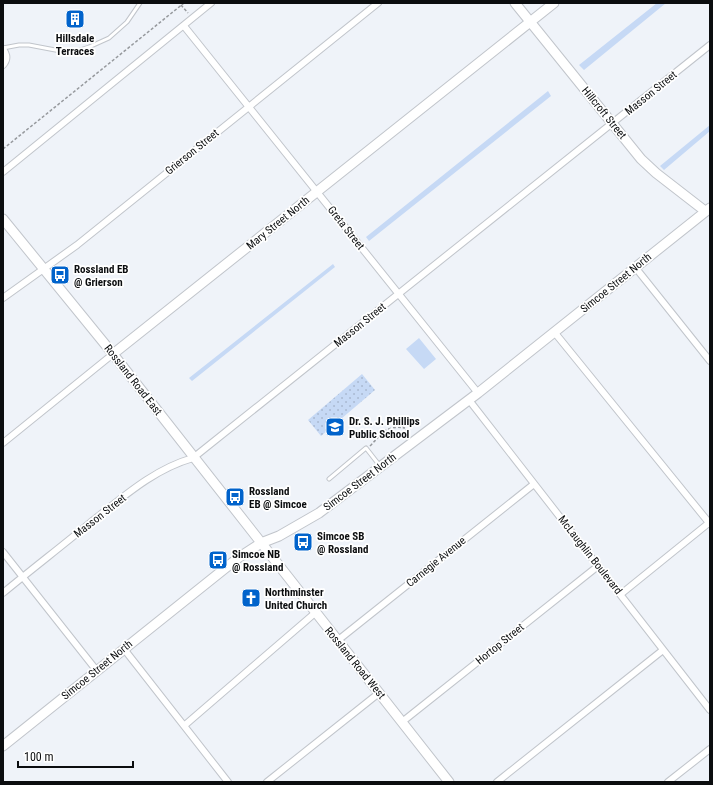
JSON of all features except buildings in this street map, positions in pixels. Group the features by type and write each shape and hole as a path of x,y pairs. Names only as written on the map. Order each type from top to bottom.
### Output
{"main road":[{"name":"Hillcroft Street","path":"515,3 641,160 656,173 708,209"},
{"name":"Mary Street North","path":"113,354 554,3"},
{"name":"Simcoe Street North","path":"3,746 238,558 261,543 279,536 319,513 381,467 555,333 708,209"},
{"name":"Rossland Road East","path":"3,219 113,354 261,543"},
{"name":"Rossland Road West","path":"261,543 449,782"}],"street":[{"path":"3,172 211,3"},
{"name":"Grierson Street","path":"3,298 77,245 378,3"},
{"name":"Greta Street","path":"184,26 478,393"},
{"name":"Masson Street","path":"3,593 141,484 169,466 193,458 710,46"},
{"path":"3,49 7,55 6,61 3,65"},
{"path":"635,267 710,361"},
{"path":"555,333 710,523 621,594"},
{"name":"Mary Street North","path":"3,443 113,354"},
{"name":"McLaughlin Boulevard","path":"469,400 710,710"},
{"name":"Carnegie Avenue","path":"338,641 534,484"},
{"path":"3,552 97,671"},
{"name":"Hortop Street","path":"402,722 598,566"},
{"path":"185,725 315,613"},
{"path":"124,649 185,725 228,782"},
{"path":"497,782 663,650"},
{"path":"267,782 380,693"},
{"path":"668,782 710,749"}],"lane":[{"path":"3,49 29,44 71,53 77,51 109,38 127,22 140,3"},
{"path":"329,478 366,448 381,467"}],"path":[{"path":"3,149 184,3"},
{"path":"182,5 192,19"},
{"path":"396,418 409,434"},
{"path":"369,446 387,429 394,426 405,428"},
{"path":"373,447 374,441"}],"shaded area":[{"path":"657,3 666,3 584,70 579,65"},
{"path":"548,91 551,96 369,241 366,237"},
{"path":"710,125 710,131 664,170 660,166"},
{"path":"333,264 335,267 192,381 189,378"},
{"path":"419,338 436,359 424,369 406,349"},
{"path":"362,374 375,390 321,436 308,420"}],"place":[{"name":"Hillsdale Terraces","path":"75,19"},
{"name":"Rossland EB @ Grierson","path":"60,275"},
{"name":"Dr. S. J. Phillips Public School","path":"335,427"},
{"name":"Rossland EB @ Simcoe","path":"235,497"},
{"name":"Simcoe SB @ Rossland","path":"303,542"},
{"name":"Simcoe NB @ Rossland","path":"218,560"},
{"name":"Northminster United Church","path":"251,598"}]}
